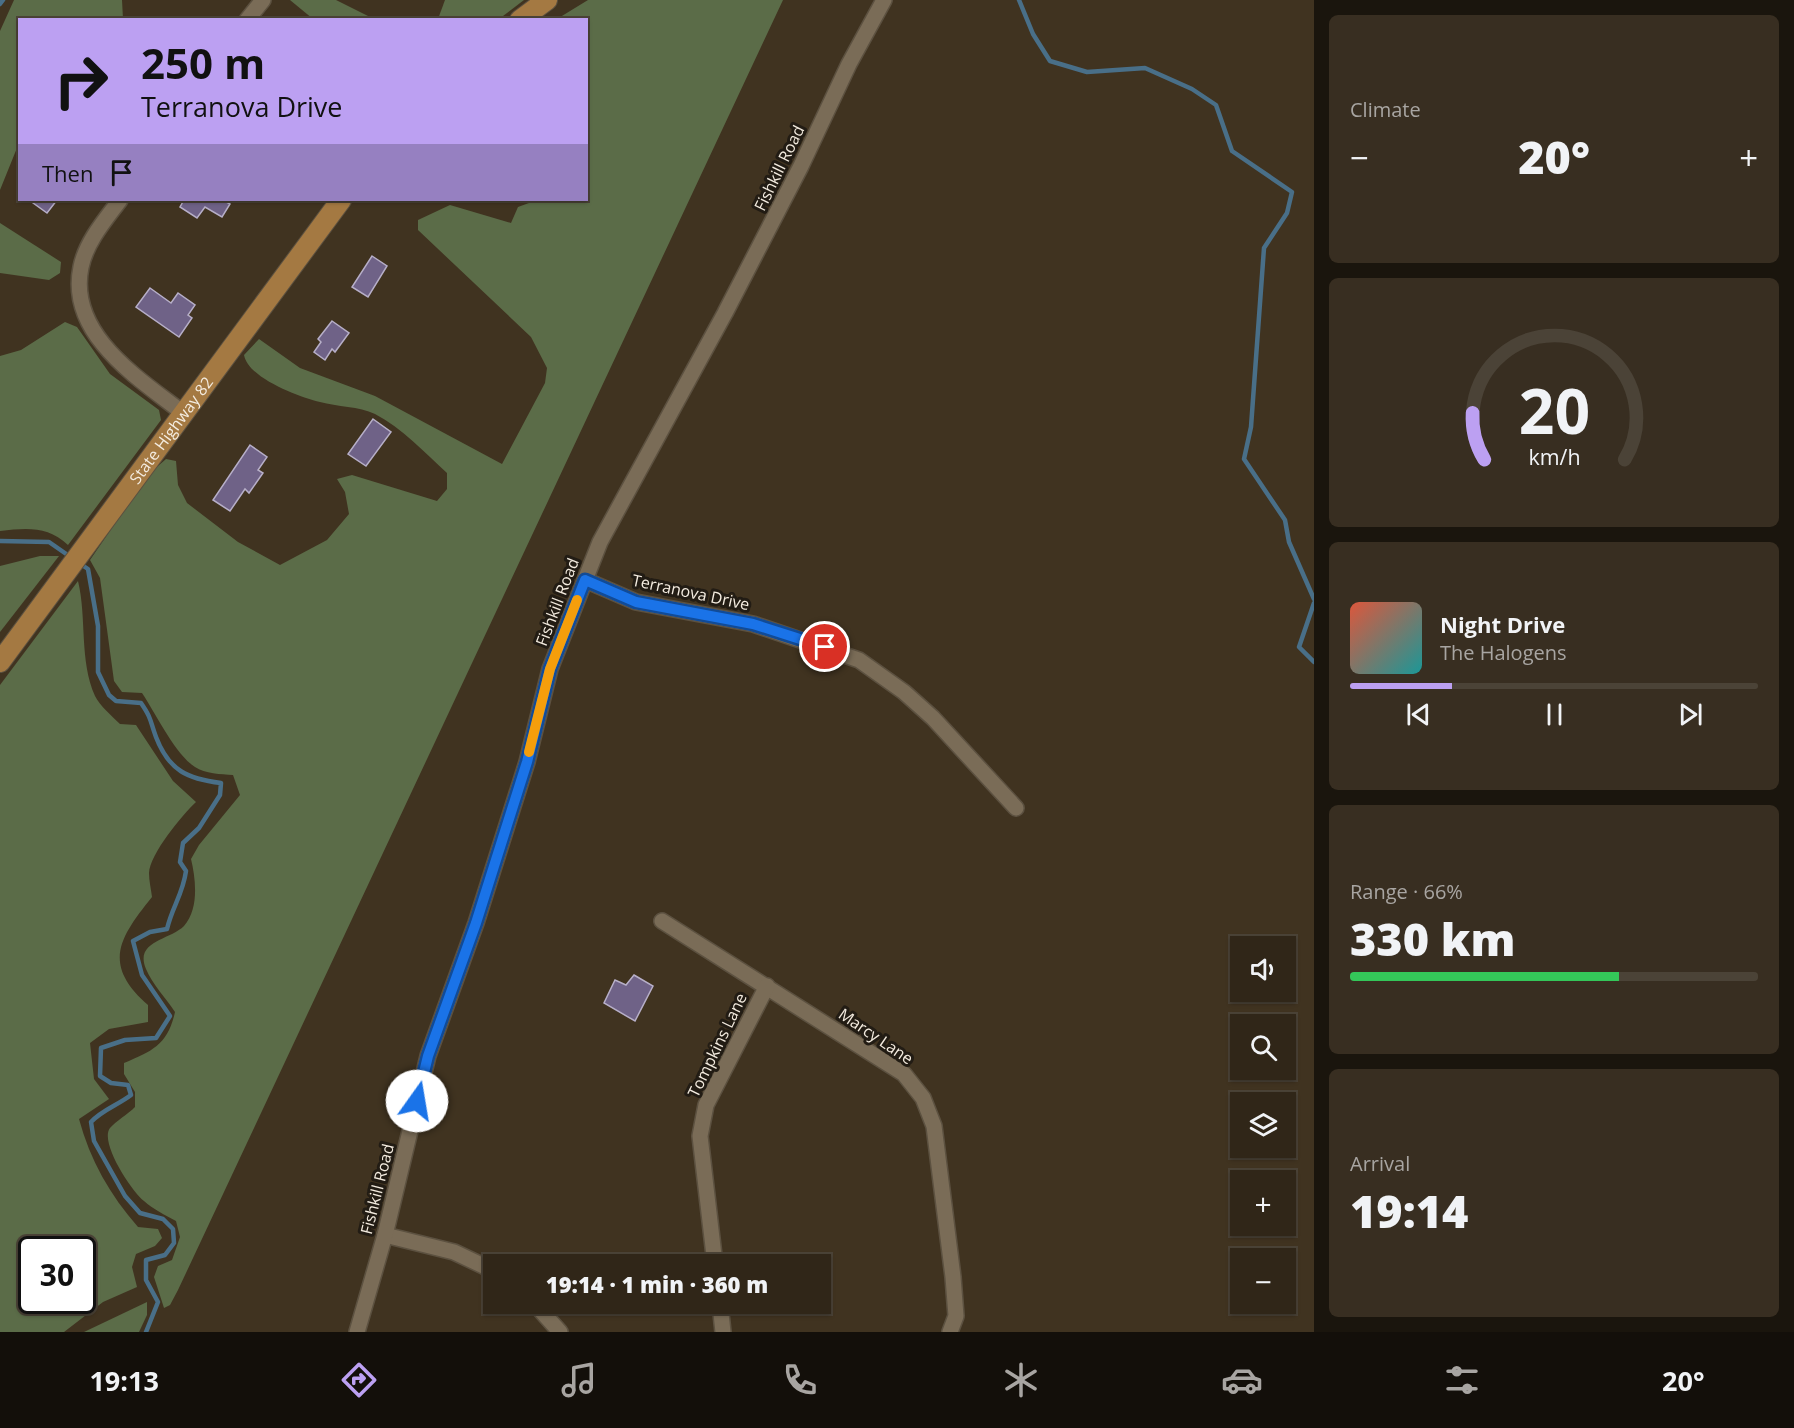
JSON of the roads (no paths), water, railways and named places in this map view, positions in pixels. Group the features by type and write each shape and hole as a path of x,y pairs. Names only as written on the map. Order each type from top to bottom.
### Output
{"main road":[{"path":"522,18 547,0"},
{"name":"State Highway 82","path":"0,662 340,201"}],"street":[{"path":"249,18 263,0"},
{"name":"Fishkill Road","path":"357,1332 385,1235 428,1056 493,869 527,762 550,669 600,542 725,313 801,166 849,64 884,0"},
{"path":"119,201 92,240 81,266 80,301 92,330 125,366 183,413"},
{"name":"Terranova Drive","path":"585,580 636,602 753,624 859,660 904,692 933,718 1016,808"},
{"name":"Marcy Lane","path":"662,921 904,1074 923,1098 934,1126 954,1277 956,1316 950,1332"},
{"name":"Tompkins Lane","path":"715,1254 700,1136 706,1105 767,986"},
{"path":"385,1235 454,1252 483,1266"},
{"path":"544,1314 560,1332"},
{"path":"721,1314 723,1332"}],"waterway":[{"path":"0,4 3,0"},
{"path":"1019,0 1033,34 1050,61 1087,72 1145,68 1192,89 1216,105 1232,151 1292,192 1287,213 1264,248 1251,427 1244,459 1285,520 1289,542 1314,599"},
{"path":"0,541 49,542 72,558"},
{"path":"79,563 88,569 98,626 98,672 109,695 116,701 141,703 161,749 181,771 189,776 221,783 220,795 199,828 183,843 180,862 186,871 185,879 167,929 150,932 133,941 142,975 170,1016 156,1038 125,1040 101,1048 100,1076 111,1083 128,1085 131,1095 91,1122 94,1141 125,1196 140,1213 163,1219 173,1229 174,1243 165,1255 146,1260 146,1280 158,1302 146,1332"},
{"path":"1314,603 1299,647 1314,662"}]}
